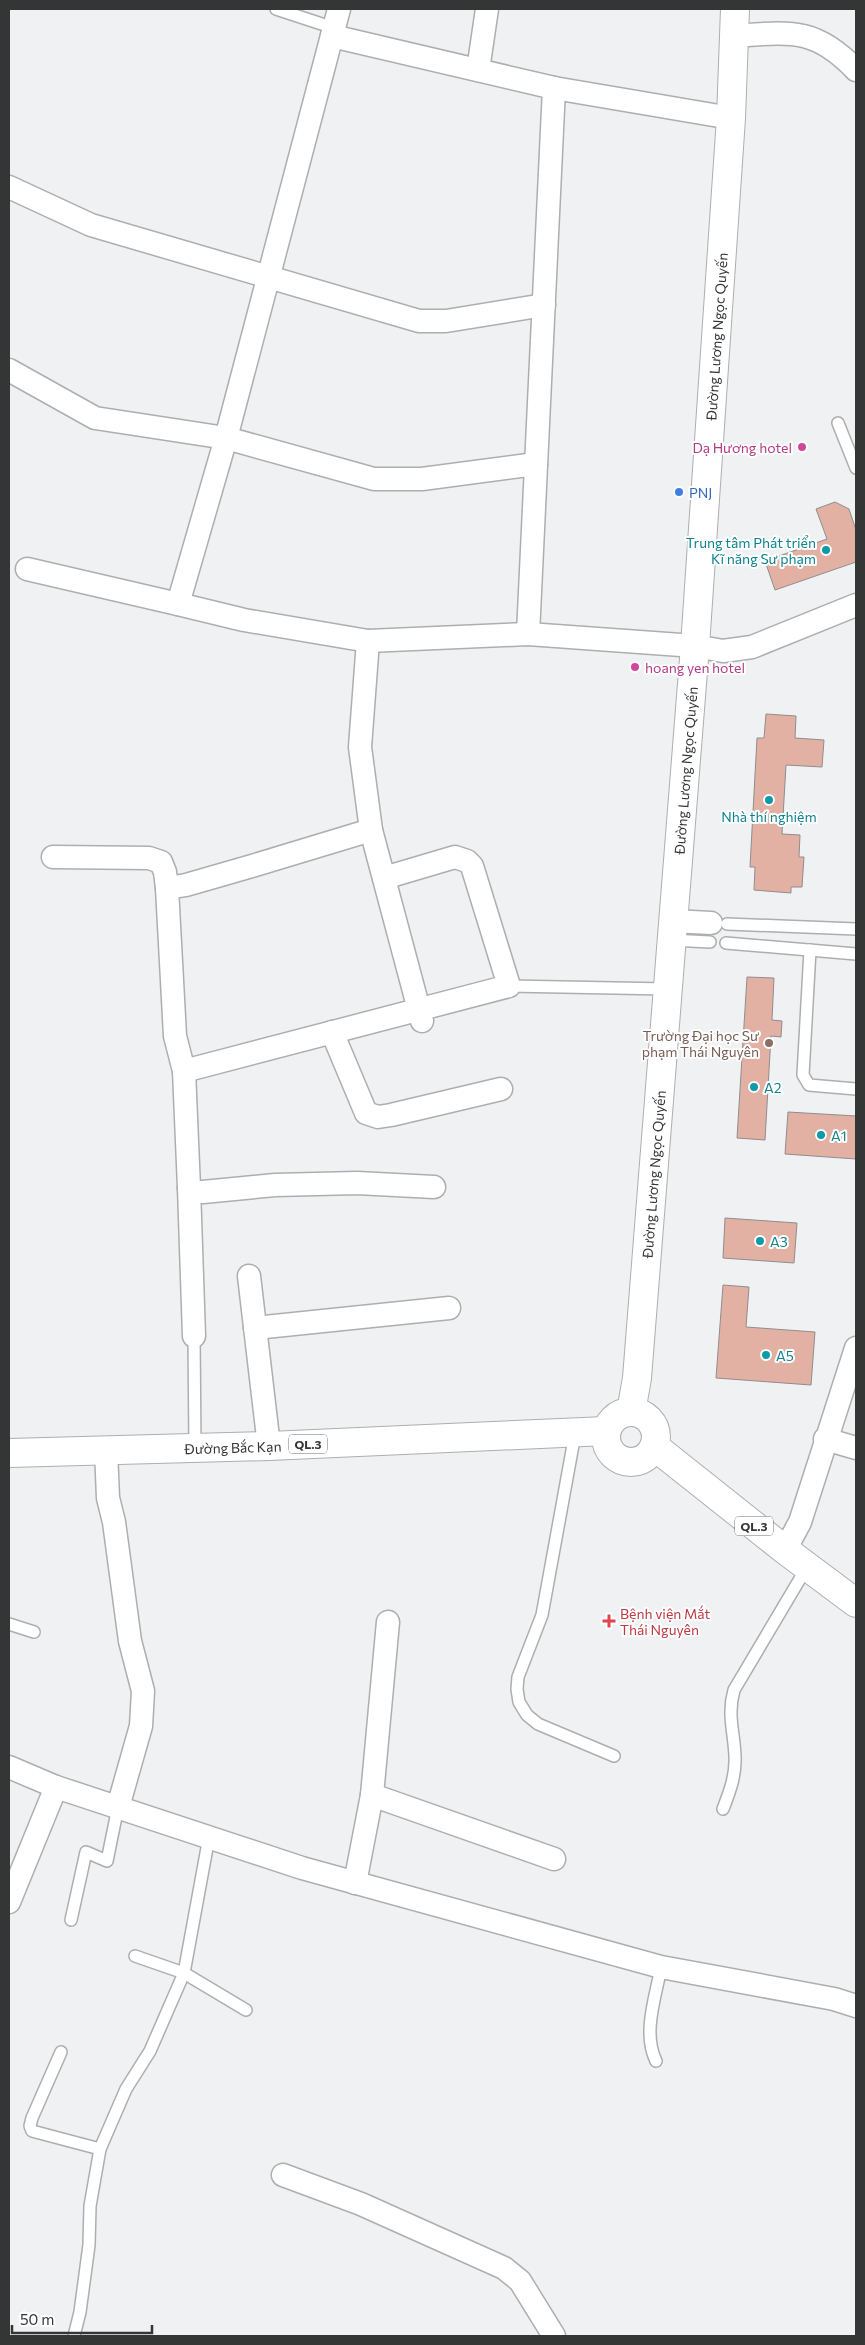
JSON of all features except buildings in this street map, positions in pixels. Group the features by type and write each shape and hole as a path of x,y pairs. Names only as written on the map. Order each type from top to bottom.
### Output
{"main road":[{"name":"Đường Lương Ngọc Quyến","path":"631,1412 637,1378 695,646 731,118 735,9"},
{"path":"631,1412 643,1415 652,1423 656,1434 654,1446 646,1456 636,1461 623,1461 613,1454 606,1444 606,1431 611,1421 620,1414 631,1412"},
{"name":"Đường Bắc Kạn","path":"9,1453 269,1446 574,1434 606,1431"},
{"name":"QL.3","path":"654,1446 785,1550 856,1603"}],"street":[{"path":"478,70 487,9"},
{"path":"178,604 226,438 335,24 478,70 554,88 731,118"},
{"path":"734,36 782,33 814,38 838,50 856,70"},
{"path":"528,634 554,88"},
{"path":"9,187 91,225 419,321 446,321 544,305"},
{"path":"9,370 95,418 226,438 374,479 422,479 536,464"},
{"path":"27,569 244,620 368,641 528,634 695,646 723,651 752,647 856,605"},
{"path":"368,641 360,747 371,830 421,1015"},
{"path":"167,888 186,885 371,830"},
{"path":"53,857 149,858 161,862 167,888 175,1036 184,1071 194,1336"},
{"path":"184,1071 332,1032 421,1015 509,986 472,866 467,861 455,857 384,878"},
{"path":"671,930 716,930"},
{"path":"332,1032 366,1113 378,1117 391,1115 501,1089"},
{"path":"189,1188 196,1192 203,1192 275,1186 356,1183 434,1187"},
{"path":"249,1276 269,1446"},
{"path":"255,1328 450,1308"},
{"path":"785,1550 800,1522 825,1439 856,1348"},
{"path":"825,1439 856,1448"},
{"path":"106,1450 108,1498 114,1522 130,1641 143,1691 141,1726 118,1807"},
{"path":"355,1883 372,1795 388,1622"},
{"path":"9,1767 56,1787 355,1883 661,1967 834,1999 856,2006"},
{"path":"9,1902 56,1787"},
{"path":"372,1795 554,1860"},
{"path":"283,2175 361,2204 504,2268 520,2281 554,2336"}],"lane":[{"path":"276,9 335,24"},
{"path":"838,423 856,468"},
{"path":"716,930 856,929"},
{"path":"726,943 856,954"},
{"path":"810,950 803,1075 809,1085 856,1090"},
{"path":"509,986 667,989"},
{"path":"194,1336 195,1447"},
{"path":"574,1434 542,1616 518,1678 517,1689 519,1702 527,1715 538,1724 614,1756"},
{"path":"723,1808 734,1782 735,1763 729,1707 734,1690 808,1567"},
{"path":"9,1624 34,1632"},
{"path":"71,1920 86,1852 106,1861 118,1807"},
{"path":"74,2336 80,2312 89,2245 90,2206 100,2149 126,2090 150,2051 184,1973 209,1837"},
{"path":"135,1956 184,1973 246,2010"},
{"path":"656,2061 650,2050 649,2037 661,1967"},
{"path":"61,2052 32,2118 30,2126 32,2131 100,2149"}],"place":[{"name":"Dạ Hương hotel","path":"802,447"},
{"name":"PNJ","path":"679,492"},
{"name":"Trung tâm Phát triển Kĩ năng Sư phạm","path":"826,550"},
{"name":"hoang yen hotel","path":"635,667"},
{"name":"Nhà thí nghiệm","path":"769,800"},
{"name":"Trường Đại học Sư phạm Thái Nguyên","path":"769,1043"},
{"name":"A2","path":"754,1087"},
{"name":"A1","path":"821,1135"},
{"name":"A3","path":"760,1241"},
{"name":"A5","path":"766,1355"},
{"name":"Bệnh viện Mắt Thái Nguyên","path":"609,1621"}]}
